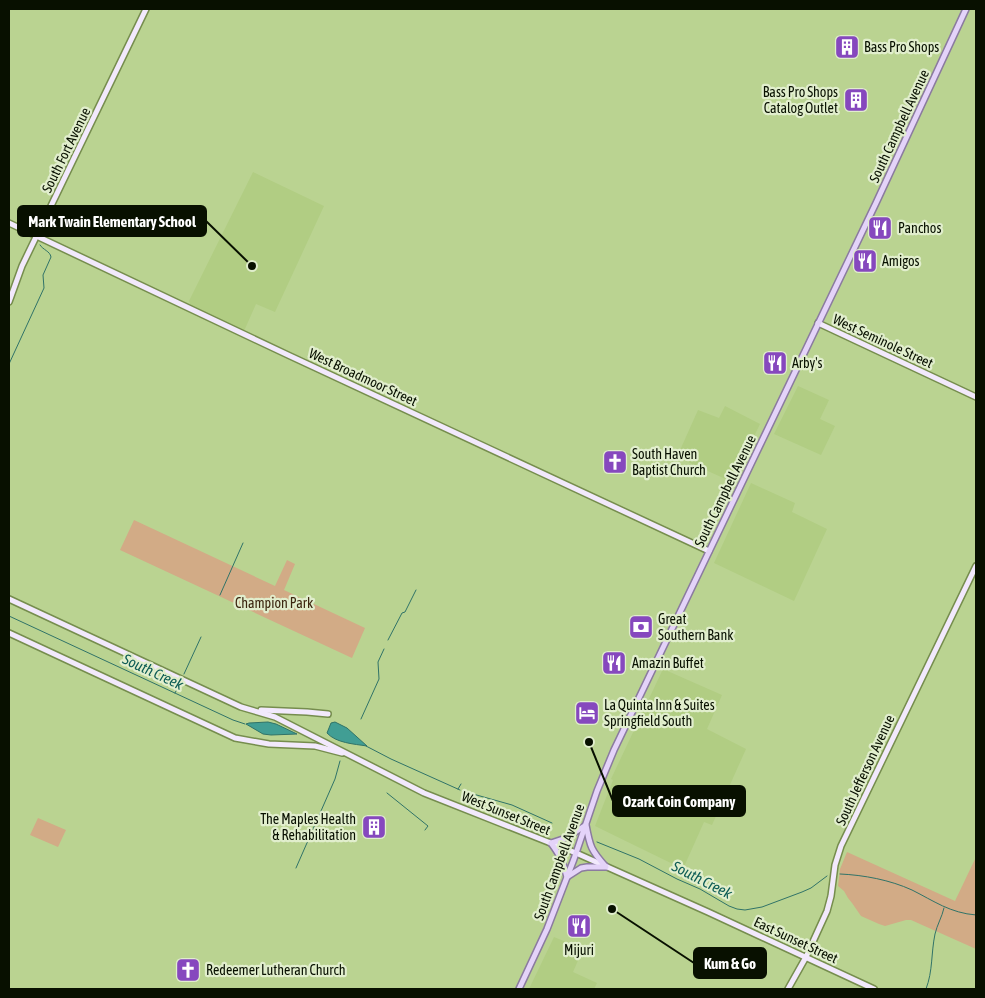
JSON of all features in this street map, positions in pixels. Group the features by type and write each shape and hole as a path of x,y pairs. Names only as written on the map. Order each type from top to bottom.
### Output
{"main road":[{"name":"South Campbell Avenue","path":"518,989 547,929 597,791 614,750 876,203 966,9"},
{"path":"586,825 591,849 606,867 581,868 567,877 560,855 551,843 566,838 586,825"}],"street":[{"name":"South Fort Avenue","path":"9,302 22,266 36,236 146,9"},
{"name":"West Broadmoor Street","path":"9,223 709,551"},
{"name":"West Seminole Street","path":"818,323 976,397"},
{"name":"South Jefferson Avenue","path":"788,989 806,957 827,911 835,866 841,846 976,566"},
{"name":"West Sunset Street","path":"9,599 241,707 274,717 424,793 576,853 708,912"},
{"name":"West Sunset Street","path":"9,633 236,738 269,744 315,746 352,756"},
{"path":"241,707 267,711 328,714"},
{"name":"East Sunset Street","path":"708,912 874,989"}],"shaded area":[{"path":"253,172 324,206 275,312 256,304 244,331 193,308 189,301"},
{"path":"798,386 829,400 820,419 835,426 821,455 774,434"},
{"path":"725,406 760,424 732,482 677,457 698,410 719,418"},
{"path":"751,483 795,503 792,512 827,529 794,601 714,563"},
{"path":"663,669 722,695 707,729 746,749 712,825 704,822 683,869 595,826 613,780 611,779"},
{"path":"554,937 583,949 573,972 597,983 594,989 529,989"}],"green space":[{"name":"Champion Park","path":"134,520 275,586 287,560 295,564 284,590 365,628 352,658 120,550"},
{"path":"38,818 66,830 58,847 30,835"},
{"path":"847,852 955,901 976,857 976,949 911,920 885,926 861,916 844,891 838,886 840,869"}],"water":[{"path":"268,722 297,734 263,734 246,724"},
{"path":"335,722 347,728 367,746 335,739 327,733 331,723"}],"waterway":[{"path":"9,364 44,288 43,275 51,257 40,245"},
{"path":"220,595 243,543"},
{"path":"388,640 416,590"},
{"name":"South Creek","path":"9,616 245,724"},
{"path":"184,674 201,637"},
{"path":"361,719 379,679 378,662 384,649"},
{"path":"175,693 179,685"},
{"name":"South Creek","path":"366,746 460,790"},
{"path":"296,868 335,779 340,761"},
{"name":"South Creek","path":"458,789 461,784"},
{"path":"387,793 428,826 425,830"},
{"name":"South Creek","path":"473,794 512,805 552,823"},
{"name":"South Creek","path":"597,842 639,859 737,909 745,910 762,907 811,888 827,876"},
{"name":"South Creek","path":"840,874 868,877 895,883 950,909 976,915"},
{"path":"926,989 930,975 935,934 944,908"}],"place":[{"name":"Bass Pro Shops","path":"847,47"},
{"name":"Bass Pro Shops Catalog Outlet","path":"856,100"},
{"name":"Panchos","path":"880,228"},
{"name":"Amigos","path":"865,261"},
{"name":"Mark Twain Elementary School","path":"252,266"},
{"name":"Arby's","path":"775,363"},
{"name":"South Haven Baptist Church","path":"615,462"},
{"name":"Great Southern Bank","path":"641,627"},
{"name":"Amazin Buffet","path":"614,663"},
{"name":"La Quinta Inn & Suites Springfield South","path":"587,713"},
{"name":"Ozark Coin Company","path":"589,742"},
{"name":"The Maples Health & Rehabilitation","path":"374,827"},
{"name":"Kum & Go","path":"612,909"},
{"name":"Mijuri","path":"579,926"},
{"name":"Redeemer Lutheran Church","path":"188,970"}]}
